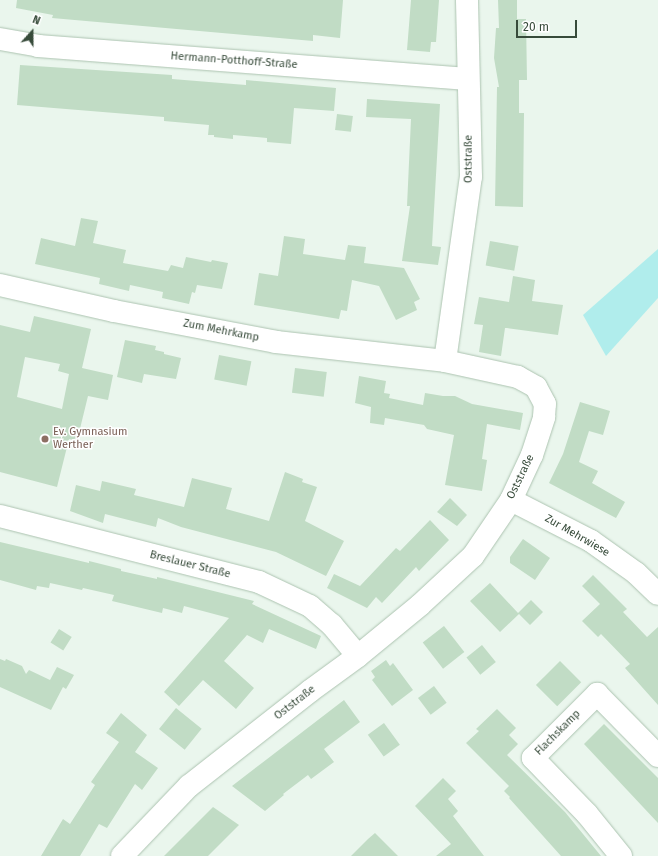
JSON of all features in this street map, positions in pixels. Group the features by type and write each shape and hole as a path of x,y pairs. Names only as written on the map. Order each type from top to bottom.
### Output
{"street":[{"name":"Oststraße","path":"122,856 189,786 310,691 358,656 420,604 473,556 511,500 532,455 544,417 545,404 536,387 518,377 445,361 471,177 467,0"},
{"name":"Hermann-Potthoff-Straße","path":"0,39 38,46 468,79"},
{"name":"Zum Mehrkamp","path":"0,285 114,311 276,342 445,361"},
{"name":"Zur Mehrwiese","path":"511,500 591,541 636,573 658,594"},
{"name":"Breslauer Straße","path":"0,516 259,582 310,606 332,625 358,656"},
{"name":"Flachskamp","path":"621,856 587,814 533,758 597,694 658,756"}],"shaded area":[{"path":"658,249 658,298 606,356 583,315"}],"building":[{"path":"17,0 343,0 340,38 313,35 313,41 52,18 53,15 16,8"},
{"path":"411,0 439,0 436,42 431,42 430,52 407,50"},
{"path":"498,0 517,0 517,19 526,19 527,80 519,80 519,113 524,113 523,207 495,206 497,87 499,87 494,58 496,28 499,28"},
{"path":"20,65 172,75 172,79 246,85 246,80 336,88 334,111 294,108 291,144 267,142 267,138 233,135 233,139 214,137 214,135 208,135 209,125 164,121 164,117 17,105"},
{"path":"367,99 440,104 432,246 441,247 438,265 402,261 410,206 407,206 411,119 366,117"},
{"path":"337,114 353,116 351,132 335,130"},
{"path":"81,218 98,221 93,243 126,250 123,263 168,271 171,265 183,268 186,257 211,262 212,260 228,263 222,289 197,285 195,293 192,292 189,304 162,298 163,292 130,285 129,291 99,284 100,278 35,264 41,238 75,246"},
{"path":"284,236 305,239 303,254 345,260 348,245 366,247 364,263 404,268 420,299 414,302 417,310 396,320 379,286 352,280 347,311 341,310 339,319 254,305 259,273 278,276"},
{"path":"490,241 519,246 514,271 486,266"},
{"path":"513,276 535,280 532,301 563,305 558,335 505,328 501,356 479,352 483,325 474,324 479,297 509,302"},
{"path":"34,316 91,329 82,368 113,375 108,400 88,396 77,441 69,439 57,487 0,472 0,325 30,332","holes":["25,357 60,364 58,371 69,374 62,409 17,397"]},
{"path":"125,340 156,346 155,350 181,358 176,379 144,374 142,383 117,377"},
{"path":"219,355 251,361 247,386 214,380"},
{"path":"295,368 327,372 324,397 292,393"},
{"path":"359,376 386,381 384,393 390,394 389,398 423,405 425,393 455,396 472,404 523,413 520,430 487,424 482,459 487,460 482,491 445,485 454,435 427,429 424,425 385,418 384,425 370,423 371,407 355,403"},
{"path":"580,402 610,411 603,435 589,431 579,462 598,471 592,483 625,502 616,518 549,483 563,454"},
{"path":"285,472 303,479 302,482 317,487 305,521 344,541 326,576 276,552 181,527 158,518 156,527 105,514 103,523 70,511 76,485 100,491 102,481 136,489 134,495 184,507 192,478 232,488 226,509 269,521"},
{"path":"450,498 467,515 457,526 437,512"},
{"path":"430,520 449,540 419,571 416,567 382,603 376,597 367,608 327,588 334,574 360,586 396,548 400,551"},
{"path":"523,539 550,558 535,580 510,563 510,557"},
{"path":"0,542 89,563 89,561 121,569 121,571 157,579 157,577 254,601 252,604 321,636 316,649 269,629 263,643 247,635 224,661 254,688 236,709 203,680 179,706 164,692 229,618 184,606 182,613 163,608 162,613 112,601 114,595 83,588 82,590 50,583 49,588 37,586 36,590 0,580"},
{"path":"593,575 627,609 623,612 647,637 658,627 658,705 625,668 630,664 601,634 598,637 582,621 600,604 582,586"},
{"path":"490,583 518,613 531,600 543,612 530,625 519,614 500,632 470,601"},
{"path":"444,626 464,652 443,669 423,643"},
{"path":"59,629 72,637 63,651 51,643"},
{"path":"482,645 496,662 480,675 466,658"},
{"path":"0,659 5,661 6,659 22,666 26,674 29,670 50,680 57,667 74,675 66,689 63,687 51,710 0,687"},
{"path":"386,660 390,666 393,663 413,690 392,706 372,680 375,677 371,671"},
{"path":"560,661 581,682 557,706 536,685"},
{"path":"434,686 447,703 431,715 418,698"},
{"path":"344,700 360,722 324,749 334,762 311,779 308,775 283,794 284,795 265,811 232,786"},
{"path":"176,708 202,729 185,750 159,729"},
{"path":"497,709 516,728 509,735 518,744 507,755 565,812 601,856 561,856 509,798 510,797 504,791 509,786 466,743 479,731 476,729"},
{"path":"121,713 147,735 135,752 158,768 142,790 135,784 107,828 99,824 80,856 41,856 63,819 70,824 95,785 91,782 119,742 106,733"},
{"path":"384,723 400,745 384,757 368,735"},
{"path":"604,724 658,778 658,823 584,744"},
{"path":"443,778 456,791 448,799 458,811 453,816 484,856 436,856 451,844 415,806"},
{"path":"213,807 239,825 208,856 164,856"},
{"path":"375,833 398,856 351,856 368,839"}],"place":[{"name":"Ev. Gymnasium Werther","path":"45,439"}]}
